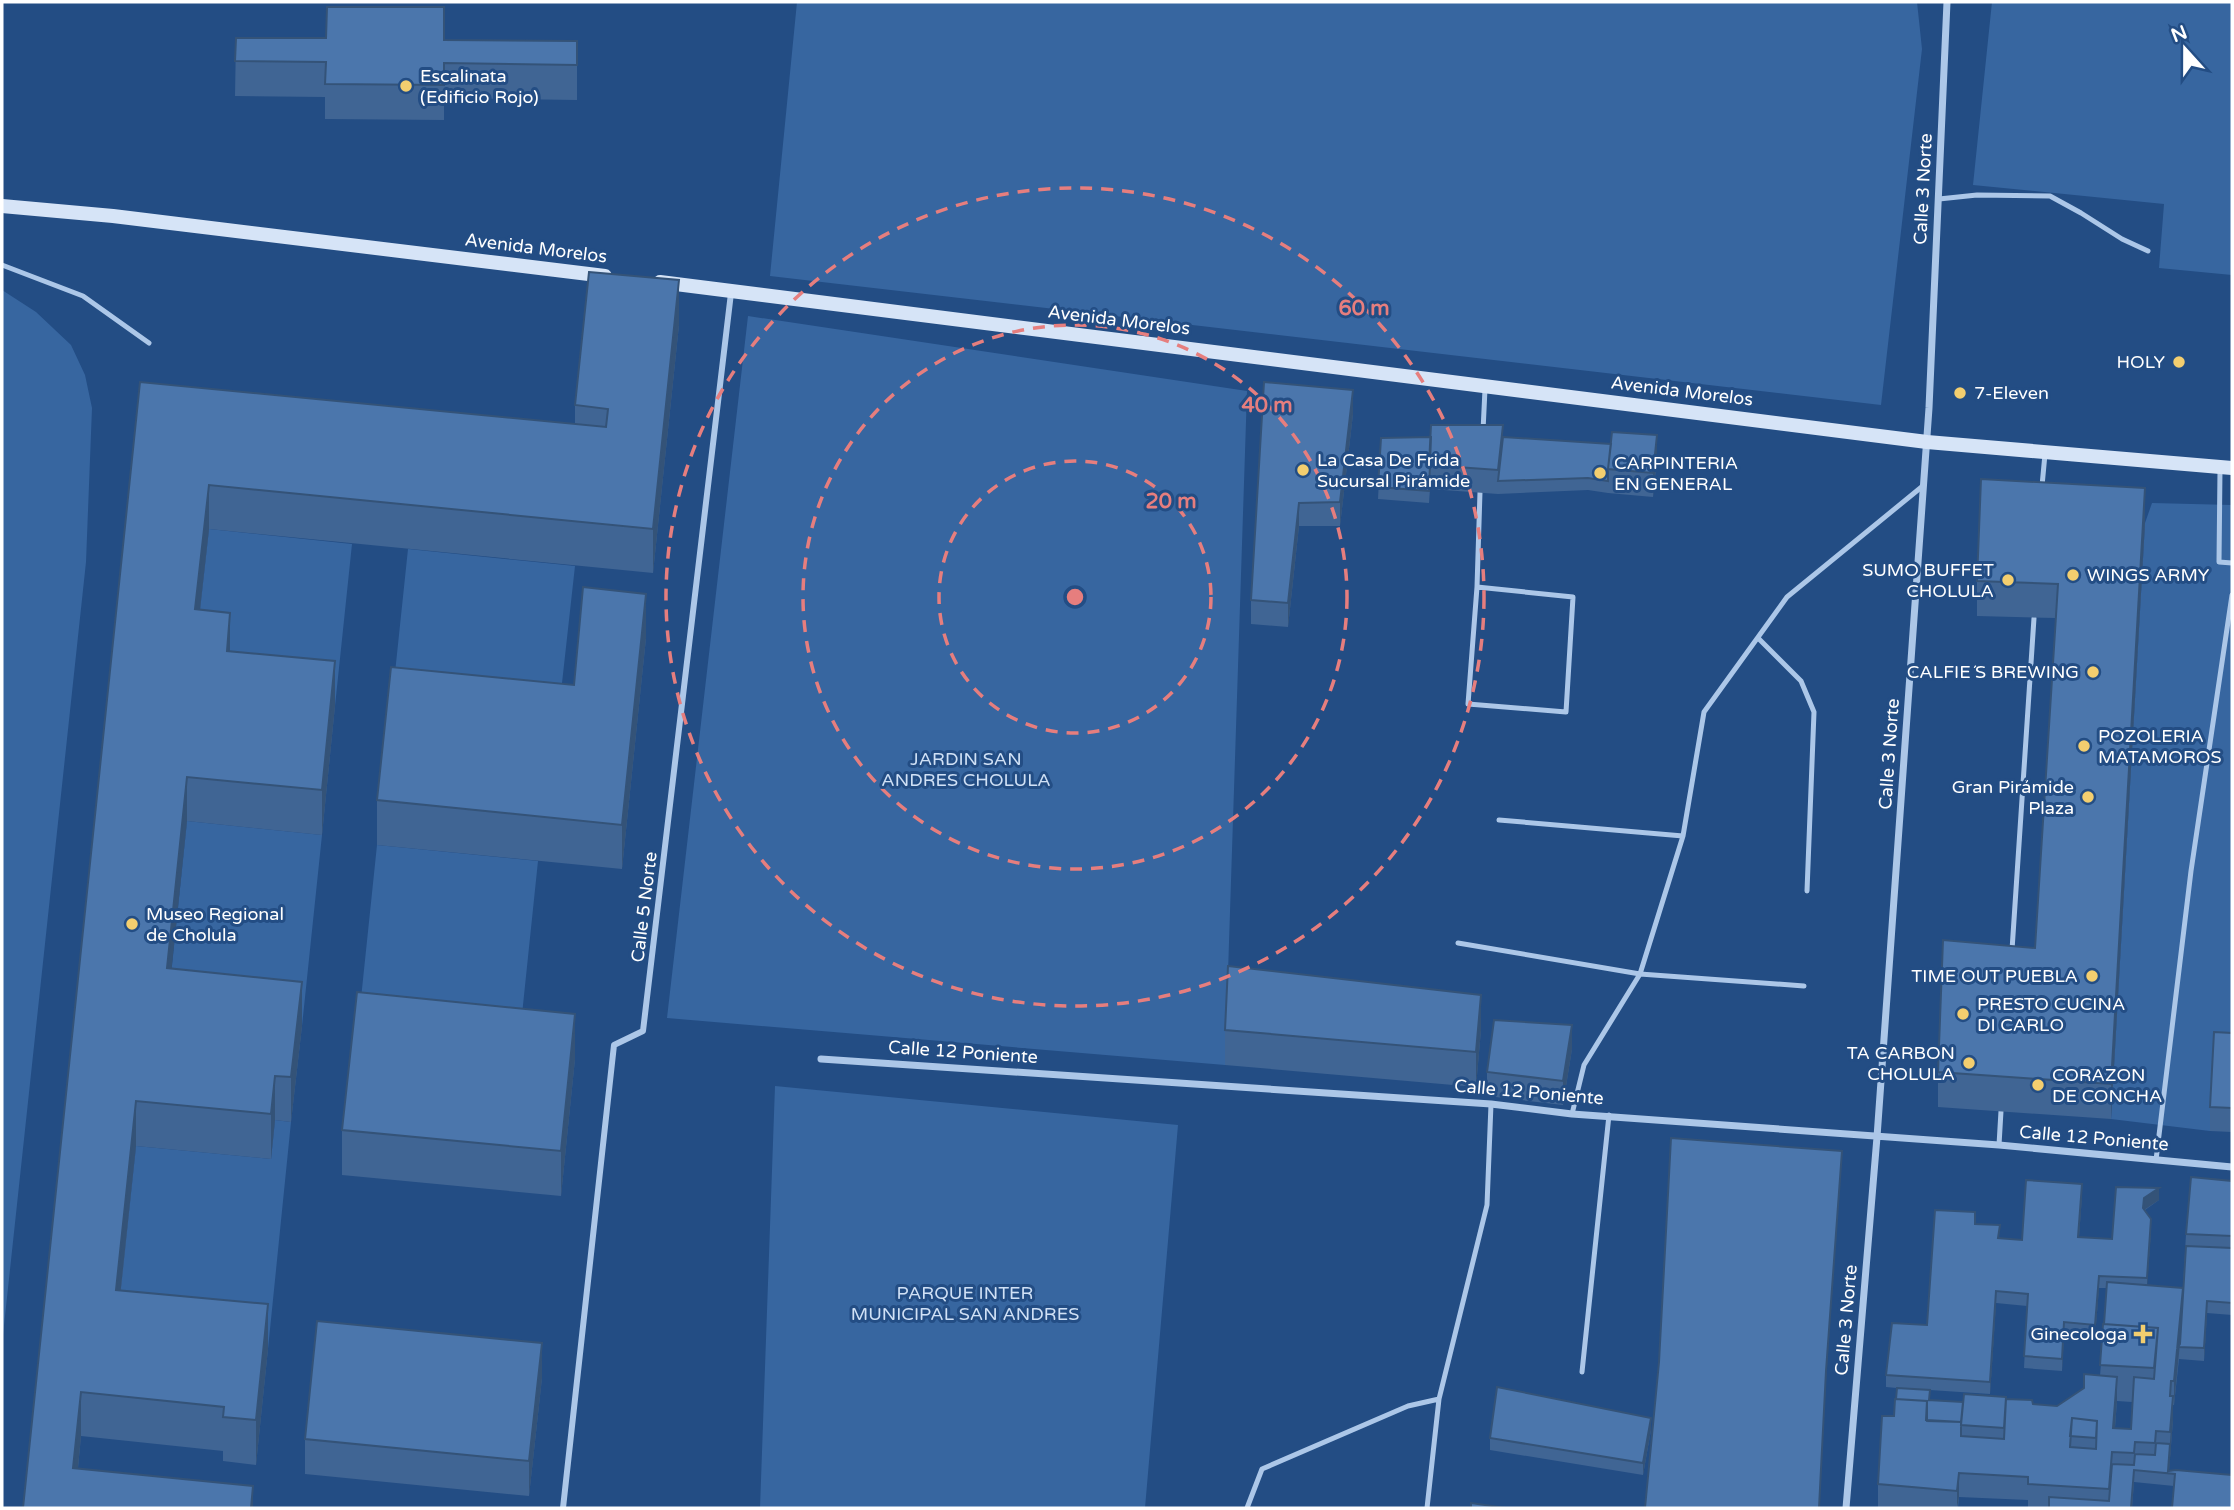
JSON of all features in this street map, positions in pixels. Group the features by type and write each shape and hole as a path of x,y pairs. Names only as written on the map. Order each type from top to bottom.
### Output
{"main road":[{"name":"Avenida Morelos","path":"2,206 127,218 621,278"},
{"name":"Avenida Morelos","path":"649,281 1927,442 2226,467"}],"street":[{"name":"Calle 3 Norte","path":"1846,1508 1877,1137 1927,442 1947,2"},
{"name":"Calle 5 Norte","path":"563,1508 614,1045 643,1031 731,291"},
{"name":"Calle 12 Poniente","path":"821,1059 1491,1104 1572,1114 1999,1145 2232,1167"}],"lane":[{"path":"1939,199 1977,195 2050,196 2122,239 2148,251"},
{"path":"2,265 83,296 149,343"},
{"path":"1482,436 1485,386"},
{"path":"2042,491 2045,451"},
{"path":"2226,467 2219,562 2232,563"},
{"path":"1572,1114 1584,1065 1640,974 1683,835 1704,712 1787,597 1924,485"},
{"path":"1477,586 1573,597 1566,712 1468,704 1477,586 1480,492"},
{"path":"2156,1160 2190,871 2232,595"},
{"path":"2012,953 2034,618"},
{"path":"1758,638 1801,681 1814,712 1807,891"},
{"path":"1499,820 1683,835"},
{"path":"1458,943 1640,974 1804,986"},
{"path":"1427,1508 1439,1399 1487,1205 1491,1104"},
{"path":"1999,1145 2001,1111"},
{"path":"1582,1371 1609,1115"},
{"path":"1247,1508 1262,1469 1408,1406 1439,1399"}],"green space":[{"path":"797,2 1917,2 1922,49 1881,405 770,276"},
{"path":"1992,2 2232,2 2232,275 2159,268 2164,204 1973,185"},
{"path":"2,290 36,312 71,345 85,375 92,408 86,562 2,1344"},
{"name":"JARDIN SAN ANDRES CHOLULA","path":"748,316 1247,391 1225,1065 667,1018"},
{"path":"2152,503 2232,505 2232,1057 2214,1057 2210,1131 2111,1119 2145,523"},
{"path":"209,529 352,544 335,706 195,654"},
{"path":"408,549 575,566 557,728 391,711"},
{"path":"187,821 322,835 302,1026 167,1013"},
{"path":"377,845 538,861 518,1053 357,1037"},
{"name":"PARQUE INTER MUNICIPAL SAN ANDRES","path":"775,1086 1178,1125 1145,1508 760,1508"},
{"path":"275,1120 291,1122 268,1349 116,1334 136,1146 271,1159"}],"building":[{"path":"327,7 444,7 444,40 577,41 577,65 444,63 444,85 325,84 326,62 235,61 236,38 326,38"},
{"name":"Museo Regional de Cholula","path":"589,272 679,280 653,529 209,485 195,609 230,613 227,651 335,661 322,790 187,777 167,968 302,982 291,1077 275,1076 271,1114 136,1101 116,1290 268,1304 256,1420 223,1417 224,1407 81,1392 73,1468 253,1486 251,1508 23,1508 140,382 606,427 608,409 575,405"},
{"name":"La Casa De Frida Sucursal Pirámide","path":"1264,382 1353,390 1340,502 1299,503 1288,603 1251,600"},
{"path":"1431,425 1503,425 1498,470 1429,465"},
{"path":"1612,432 1657,435 1653,473 1608,469"},
{"path":"1431,437 1429,491 1378,487 1381,438"},
{"path":"1503,437 1611,444 1608,481 1588,478 1498,481"},
{"name":"Gran Pirámide Plaza","path":"1981,479 2145,488 2111,1084 1938,1072 1943,940 2035,948 2058,584 1977,581"},
{"path":"583,587 646,594 622,825 377,800 391,667 574,685"},
{"path":"1228,966 1481,995 1476,1052 1225,1030"},
{"path":"357,992 575,1014 561,1151 342,1130"},
{"path":"1494,1020 1572,1025 1563,1081 1487,1072"},
{"path":"2214,1032 2232,1033 2232,1108 2210,1107"},
{"path":"1671,1138 1842,1151 1819,1508 1645,1508 1659,1362"},
{"path":"2191,1177 2232,1181 2232,1236 2186,1234"},
{"path":"2026,1180 2082,1184 2078,1237 2112,1239 2116,1187 2159,1188 2144,1198 2143,1208 2151,1219 2147,1278 2099,1276 2095,1325 2064,1322 2062,1359 2024,1356 2028,1294 1996,1291 1990,1382 1886,1375 1892,1323 1927,1325 1935,1210 1975,1212 1975,1224 2000,1225 1998,1238 2022,1240"},
{"path":"2186,1246 2232,1248 2232,1303 2207,1301 2204,1348 2178,1347"},
{"path":"2107,1282 2183,1288 2174,1381 2171,1381 2170,1396 2173,1396 2170,1432 2156,1431 2155,1443 2135,1442 2134,1453 2112,1452 2109,1489 2028,1484 2028,1477 1959,1473 1957,1491 1878,1484 1882,1416 1894,1416 1895,1399 1927,1401 1926,1420 1961,1422 1961,1436 2004,1439 2006,1399 2032,1400 2033,1404 2057,1406 2084,1388 2084,1374 2117,1377 2113,1428 2131,1429 2134,1377 2154,1379 2158,1328 2104,1324","holes":["2072,1418 2097,1421 2096,1449 2070,1447"]},
{"path":"317,1321 542,1343 529,1461 305,1439"},
{"path":"2103,1324 2158,1328 2154,1368 2100,1365"},
{"path":"1497,1387 1651,1418 1643,1463 1490,1438"},
{"path":"1897,1388 1930,1390 1929,1400 1963,1402 1961,1422 1927,1421 1927,1401 1896,1399"},
{"path":"1964,1394 2006,1397 2004,1428 1961,1425"},
{"path":"2072,1418 2097,1421 2096,1438 2070,1436"},
{"path":"2156,1443 2170,1444 2168,1471 2232,1475 2232,1508 2172,1508 2175,1474 2134,1470 2131,1508 2049,1508 2049,1497 2109,1501 2112,1464 2134,1465 2135,1454 2155,1455"},
{"path":"1471,1503 1506,1508 1471,1508"}],"place":[{"name":"Escalinata (Edificio Rojo)","path":"406,86"},
{"name":"HOLY","path":"2179,362"},
{"name":"7-Eleven","path":"1960,393"},
{"name":"La Casa De Frida Sucursal Pirámide","path":"1303,470"},
{"name":"CARPINTERIA EN GENERAL","path":"1600,473"},
{"name":"WINGS ARMY","path":"2073,575"},
{"name":"SUMO BUFFET CHOLULA","path":"2008,580"},
{"name":"CALFIE´S BREWING","path":"2093,672"},
{"name":"POZOLERIA MATAMOROS","path":"2084,746"},
{"name":"Gran Pirámide Plaza","path":"2088,797"},
{"name":"Museo Regional de Cholula","path":"132,924"},
{"name":"TIME OUT PUEBLA","path":"2092,976"},
{"name":"PRESTO CUCINA DI CARLO","path":"1963,1014"},
{"name":"TA CARBON CHOLULA","path":"1969,1063"},
{"name":"CORAZON DE CONCHA","path":"2038,1085"},
{"name":"Ginecologa","path":"2143,1334"}]}
